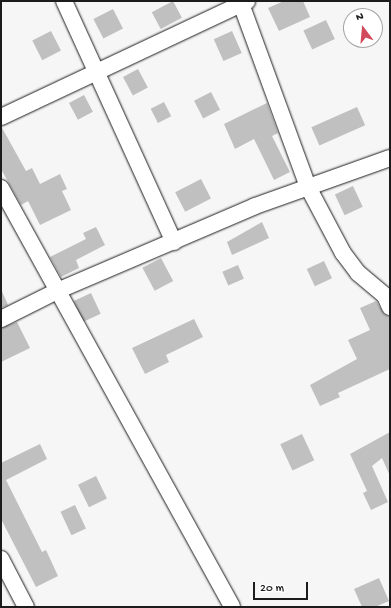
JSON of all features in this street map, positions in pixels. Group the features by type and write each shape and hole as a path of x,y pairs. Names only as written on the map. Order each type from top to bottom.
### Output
{"street":[{"path":"64,1 174,242"},
{"path":"1,117 243,2 308,187 343,253 358,273 388,299"},
{"path":"1,319 57,291 174,242 308,187 390,158"},
{"path":"1,188 232,607"},
{"path":"1,560 26,607"}],"building":[{"path":"173,1 182,18 161,29 152,12"},
{"path":"284,1 303,1 310,17 279,31 268,8"},
{"path":"113,9 123,29 103,39 93,19"},
{"path":"326,20 335,39 312,50 303,31"},
{"path":"51,31 61,51 42,60 32,41"},
{"path":"232,31 242,53 223,61 214,39"},
{"path":"138,69 148,88 133,96 123,77"},
{"path":"211,92 220,110 203,118 194,101"},
{"path":"84,95 93,112 78,120 69,103"},
{"path":"164,102 171,116 158,123 151,109"},
{"path":"267,103 278,133 272,136 290,172 274,180 254,139 235,149 224,124"},
{"path":"357,107 365,125 319,146 311,127"},
{"path":"1,126 26,171 32,168 40,184 60,174 67,189 62,191 71,210 40,225 28,201 21,205 1,169"},
{"path":"201,179 211,199 185,212 175,192"},
{"path":"353,186 363,207 345,215 335,194"},
{"path":"262,222 269,238 232,255 227,242"},
{"path":"96,227 105,245 76,260 79,268 61,277 50,257 86,239 83,233"},
{"path":"161,258 173,281 155,291 142,268"},
{"path":"324,261 332,278 315,286 307,269"},
{"path":"238,265 244,279 228,285 222,272"},
{"path":"1,289 8,305 1,308"},
{"path":"91,293 101,314 84,322 74,301"},
{"path":"376,301 384,314 390,317 390,369 338,393 340,397 320,406 310,385 357,359 348,340 370,330 360,308"},
{"path":"194,319 203,337 166,355 169,362 145,374 132,348"},
{"path":"17,322 30,348 1,362 1,328"},
{"path":"390,432 390,476 382,458 372,466 388,502 371,510 363,493 367,491 350,454"},
{"path":"302,434 314,460 293,470 280,444"},
{"path":"40,444 47,459 6,480 42,552 46,550 58,576 36,587 1,519 1,463"},
{"path":"96,476 107,498 89,507 78,485"},
{"path":"75,505 86,529 71,535 60,512"},
{"path":"379,578 389,601 375,607 362,607 354,589"}]}
